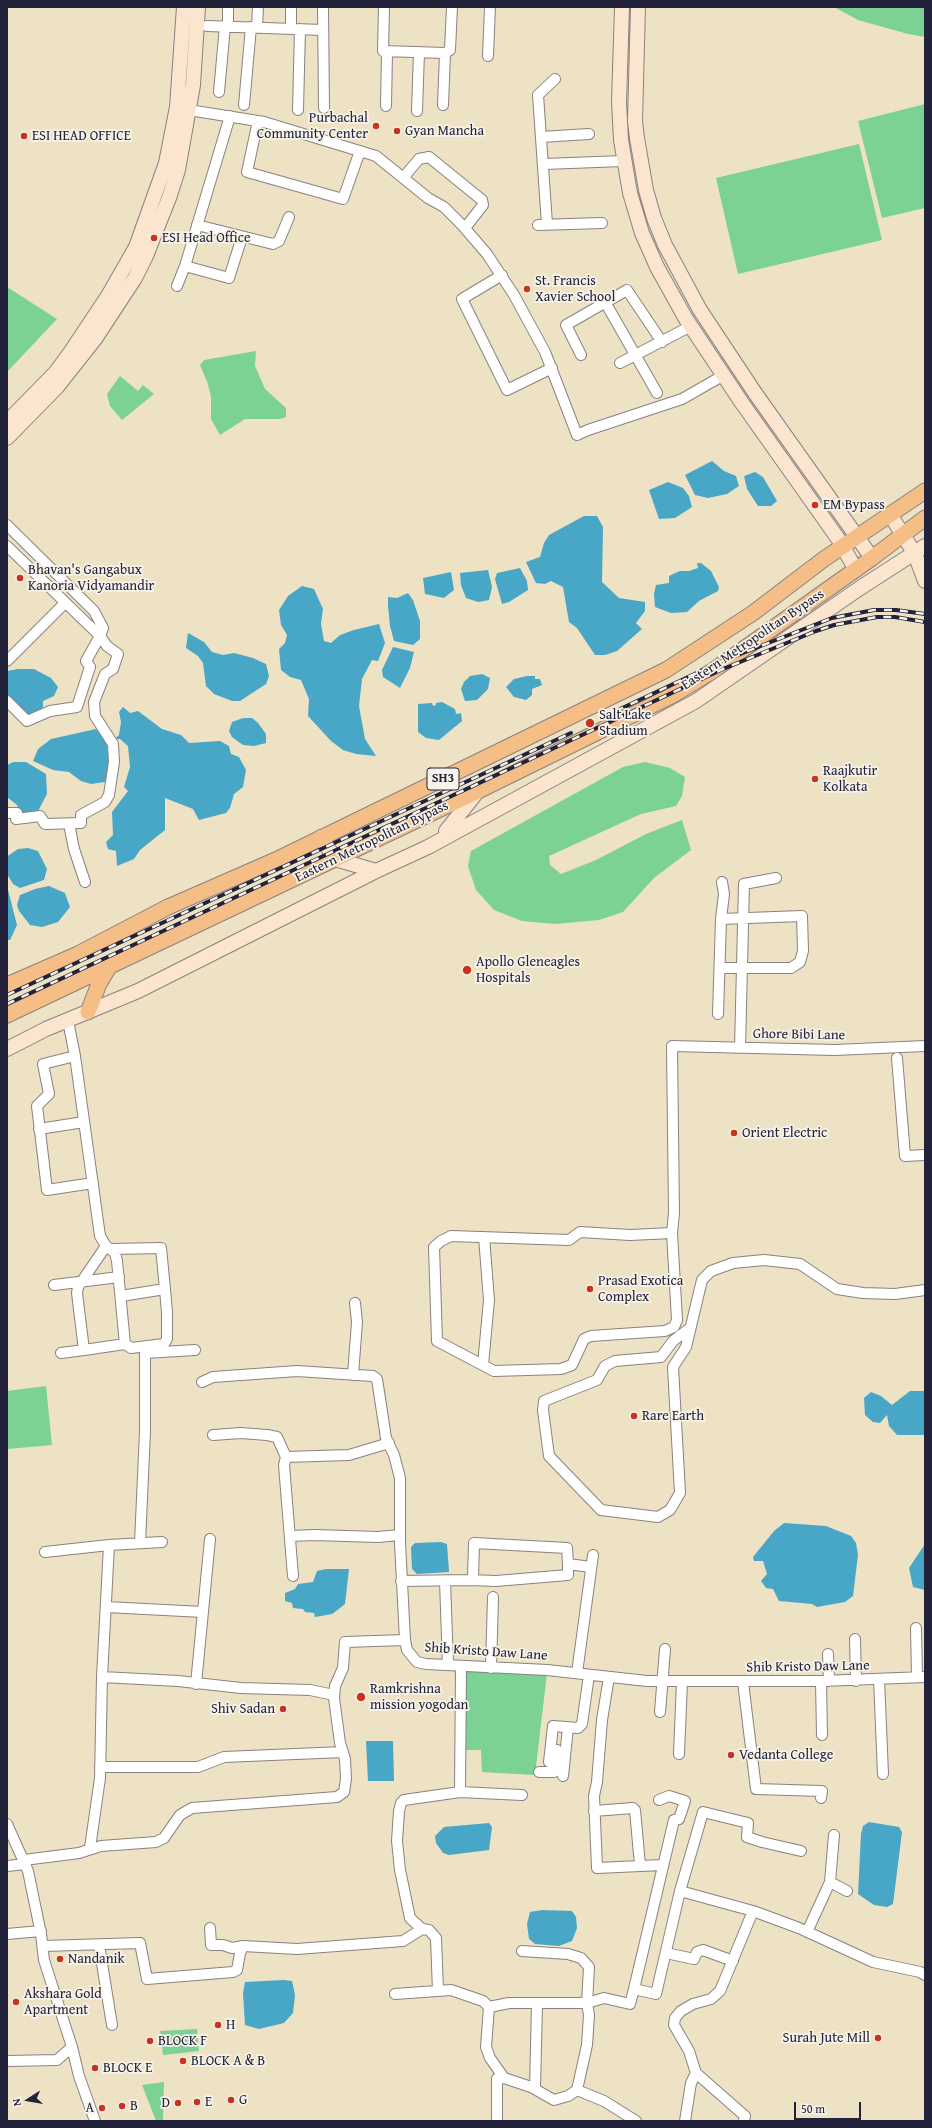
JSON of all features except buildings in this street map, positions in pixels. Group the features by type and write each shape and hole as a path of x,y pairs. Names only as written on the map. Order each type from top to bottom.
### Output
{"main road":[{"name":"Eastern Metropolitan Bypass","path":"7,985 78,954 168,907 321,837 666,670 753,613 842,547 891,516 925,491"},
{"name":"Eastern Metropolitan Bypass","path":"7,1015 478,791 673,695 714,670 856,570 925,518"},
{"path":"88,1012 99,984 109,967"}],"street":[{"path":"179,128 184,7"},
{"path":"7,438 36,410 75,355 136,247 179,128 189,110 193,85 198,7"},
{"path":"219,92 228,7"},
{"path":"244,104 258,7"},
{"path":"291,7 295,29 298,110"},
{"path":"323,7 324,108"},
{"path":"384,7 383,52 444,53 450,50 452,7"},
{"path":"488,56 490,7"},
{"path":"622,7 620,121 624,161 639,224 664,281 691,326 842,547 856,570"},
{"path":"638,7 634,120 641,169 650,206 662,239 678,273 700,310 755,393 872,558"},
{"path":"207,26 323,30"},
{"path":"386,106 387,52"},
{"path":"417,111 418,52"},
{"path":"442,105 444,53"},
{"path":"554,79 538,95 544,164 543,224 602,223"},
{"path":"189,110 258,121 376,156 403,178 444,207 488,254 502,276 545,352 577,435 682,399 724,375"},
{"path":"177,286 185,266 230,116"},
{"path":"620,121 634,120"},
{"path":"258,121 247,172 343,199 360,151"},
{"path":"541,137 589,134"},
{"path":"403,178 419,159 429,157 482,200 483,205 465,228"},
{"path":"544,164 624,161"},
{"path":"197,225 242,237 277,243 289,217"},
{"path":"185,266 229,278 242,237"},
{"path":"664,281 678,273"},
{"path":"502,276 462,299 507,390 552,368"},
{"path":"580,355 566,325 627,290 662,342"},
{"path":"605,302 657,393"},
{"path":"620,363 691,326"},
{"path":"7,422 56,372 75,355"},
{"path":"891,516 904,534 920,550 925,581"},
{"path":"7,524 94,612 103,628 86,661 90,667 77,707 50,711 27,721 7,701"},
{"path":"7,546 100,636 107,646 118,654 112,669 105,674 94,702 95,716 113,744 114,762 109,795 105,802 81,815 80,823 45,824 40,816 16,820 17,813 7,813"},
{"path":"7,1049 138,991 376,871 428,847 441,838 696,701 860,588 920,550"},
{"path":"7,661 65,603"},
{"path":"441,838 478,791"},
{"path":"69,824 74,849 85,882"},
{"path":"321,837 335,859 376,871"},
{"path":"740,1048 744,884 776,878"},
{"path":"718,1014 721,919 724,894 722,882"},
{"path":"720,968 790,968 800,962 803,951 802,916 721,919"},
{"path":"68,1021 75,1056 100,1236 115,1253 119,1277 125,1344"},
{"name":"Ghore Bibi Lane","path":"672,1233 674,1213 672,1046 835,1050 925,1046"},
{"path":"75,1056 43,1064 49,1090 49,1094 37,1106 40,1128 43,1193 93,1183"},
{"path":"897,1058 905,1156 925,1155"},
{"path":"40,1128 84,1122"},
{"path":"580,1232 630,1235 672,1233 677,1320 674,1327 665,1330 591,1336 584,1339 572,1365 561,1369 494,1371 437,1341 434,1247 441,1241 451,1236 569,1240 580,1232"},
{"path":"483,1365 489,1300 484,1237"},
{"path":"84,1350 77,1293 80,1282 109,1247"},
{"path":"61,1353 125,1344 131,1348 164,1344 167,1339 167,1313 161,1248 109,1247"},
{"path":"690,1328 674,1341 661,1356 616,1361 605,1366 597,1380 544,1401 543,1410 549,1456 601,1510 658,1517 670,1510 680,1493 673,1367 686,1347 702,1280 711,1270 733,1263 764,1260 800,1264 837,1289 863,1293 895,1294 925,1290"},
{"path":"54,1285 119,1277"},
{"path":"121,1296 165,1289"},
{"path":"353,1375 357,1322 355,1303"},
{"path":"140,1543 145,1431 145,1353 195,1350"},
{"path":"661,1356 673,1367"},
{"name":"Shib Kristo Daw Lane","path":"202,1382 212,1377 297,1371 373,1376 377,1379 386,1438 400,1478 401,1580 405,1640 407,1650 417,1662 577,1673 662,1682 856,1681 921,1677"},
{"path":"213,1435 241,1433 277,1437 286,1457 284,1465 291,1536 293,1576"},
{"path":"286,1457 349,1455 389,1443"},
{"path":"291,1536 314,1535 378,1537 400,1535"},
{"path":"196,1684 210,1538"},
{"path":"45,1552 109,1545 162,1542"},
{"path":"401,1580 496,1581 568,1574 567,1548 474,1543 473,1577 470,1580"},
{"path":"90,1848 100,1767 102,1677 109,1545"},
{"path":"577,1673 593,1555"},
{"path":"568,1564 591,1567"},
{"path":"445,1581 448,1665"},
{"path":"491,1668 493,1597"},
{"path":"106,1607 204,1612"},
{"path":"916,1628 921,1677"},
{"path":"855,1639 856,1681"},
{"path":"7,1866 79,1853 90,1848 101,1846 156,1842 164,1838 180,1815 192,1808 337,1797 344,1792 346,1779 334,1696 335,1686 343,1668 345,1642 405,1640"},
{"path":"660,1712 665,1649"},
{"path":"822,1735 828,1654"},
{"path":"460,1792 461,1666"},
{"path":"549,1762 552,1728 554,1726 563,1726 578,1728 582,1724 590,1675"},
{"path":"102,1677 241,1688 310,1690 334,1696"},
{"path":"609,1677 602,1720 597,1782 594,1796 597,1868 662,1865"},
{"path":"879,1679 883,1774"},
{"path":"679,1754 682,1682"},
{"path":"742,1682 756,1789 822,1791 821,1798"},
{"path":"539,1772 552,1774 555,1771 563,1726"},
{"path":"563,1726 563,1776"},
{"path":"100,1767 198,1767 224,1757 343,1752"},
{"path":"438,1991 436,1938 429,1930 422,1929 410,1918 400,1870 397,1841 401,1803 404,1800 460,1792 522,1795"},
{"path":"489,2007 509,2003 586,2004 604,1998 630,2004 656,1902 662,1865 674,1820 679,1819 685,1801 669,1796 659,1800"},
{"path":"594,1811 633,1808 636,1810 640,1865"},
{"path":"634,1989 656,1994 680,1891 703,1812 748,1823 747,1837 801,1851"},
{"path":"7,1824 25,1862 41,1931 44,1960 49,1980 72,2047 79,2076 95,2121"},
{"path":"807,1932 830,1882 834,1835"},
{"path":"830,1882 847,1891"},
{"path":"680,1891 753,1911 807,1932 873,1962 920,1972 925,1975"},
{"path":"744,2121 745,2116 696,2073 689,2052 676,2030 675,2018 694,2004 711,1999 720,1991 753,1911"},
{"path":"210,1928 211,1945 223,1944 232,1948 243,1946 297,1949 403,1941 422,1929"},
{"path":"7,1934 41,1931"},
{"path":"43,1946 140,1943 147,1979 233,1972 237,1970 240,1953 243,1946"},
{"path":"99,1945 112,2025"},
{"path":"666,1953 694,1959 697,1952 704,1950 733,1961"},
{"path":"497,2121 497,2079 504,2078 535,2089 554,2100 568,2096 577,2090 587,2045 589,2015 586,2004 588,1966 581,1958 568,1954 522,1951"},
{"path":"396,1994 451,1990 465,1993 483,2001 489,2007 486,2047 490,2058 504,2078"},
{"path":"535,2089 537,2003"},
{"path":"7,2061 56,2060 72,2047"},
{"path":"684,2121 691,2083 696,2073"},
{"path":"577,2090 604,2101 636,2121"}],"green space":[{"path":"834,7 925,7 925,37 908,34 858,20"},
{"path":"925,104 925,208 882,218 858,121"},
{"path":"859,144 882,240 738,274 716,178"},
{"path":"7,287 57,319 7,372"},
{"path":"256,351 255,366 265,389 286,408 286,417 280,419 245,419 220,435 211,419 211,397 208,384 200,365 204,360"},
{"path":"120,376 138,391 143,385 154,394 122,420 110,406 107,394"},
{"path":"645,762 670,768 685,777 682,796 676,806 641,814 549,856 550,865 561,874 596,860 646,834 682,820 691,850 654,878 623,912 599,920 555,924 522,921 494,910 476,890 468,866 471,851 623,767"},
{"path":"46,1386 52,1445 7,1449 7,1391"},
{"path":"463,1670 547,1673 535,1775 482,1772 481,1750 464,1750"},
{"path":"197,2029 199,2051 163,2055 160,2031"},
{"path":"164,2082 163,2121 156,2121 142,2085"}],"water":[{"path":"712,461 724,471 736,476 739,486 727,494 708,498 695,495 685,475"},
{"path":"755,472 763,477 777,501 771,506 758,506 747,489 744,476"},
{"path":"668,482 683,488 689,496 692,507 675,518 659,519 649,490"},
{"path":"584,516 597,516 603,527 602,582 619,598 645,602 645,611 636,623 642,629 617,651 605,655 595,655 577,628 569,622 563,587 551,581 545,584 536,583 526,562 540,557 544,543 549,535"},
{"path":"697,563 701,563 711,571 719,587 718,591 699,601 687,612 671,613 655,607 654,594 656,585 669,583 669,576 680,571 689,571 698,568"},
{"path":"520,568 527,581 528,590 509,602 502,604 495,579 497,573"},
{"path":"488,570 492,587 489,600 478,602 466,598 461,585 460,573"},
{"path":"451,572 454,590 444,598 425,594 423,578"},
{"path":"302,586 314,589 323,609 321,624 324,641 331,643 340,635 379,624 385,643 378,661 372,660 362,679 359,706 365,739 376,756 356,754 343,750 331,741 308,716 309,699 301,680 290,677 281,670 279,649 285,643 287,635 281,625 279,610 288,596"},
{"path":"408,593 413,600 420,621 420,639 413,645 394,641 390,626 388,606 388,597 397,598"},
{"path":"188,633 204,642 212,652 223,655 234,653 253,658 266,664 269,676 266,684 240,701 232,701 214,694 206,686 203,663 198,656 186,648"},
{"path":"393,647 414,652 410,668 400,688 383,677 382,670"},
{"path":"34,669 51,678 58,687 54,696 43,701 43,711 36,715 24,714 7,695 7,671"},
{"path":"482,674 490,678 488,689 477,700 465,701 461,689 464,682 470,676"},
{"path":"535,676 535,679 540,679 542,685 532,689 532,695 526,700 514,697 506,687 514,679"},
{"path":"442,702 455,709 456,714 461,713 462,721 439,740 426,738 418,732 418,704 432,703 433,706 436,705 436,703"},
{"path":"123,707 130,713 138,711 162,729 181,735 189,743 220,741 229,746 231,754 239,757 246,770 243,787 234,794 230,808 226,813 199,820 193,809 165,798 165,830 140,850 134,859 117,866 116,851 108,849 106,842 113,835 112,812 128,791 124,787 130,767 128,746 120,739 115,739 119,735 121,722 119,712"},
{"path":"243,718 252,718 258,723 266,734 266,743 254,746 243,745 232,737 229,731 232,722"},
{"path":"96,729 107,744 109,764 105,782 91,784 81,781 69,772 53,770 33,761 38,749 51,739"},
{"path":"13,762 26,762 46,774 47,794 37,813 21,816 17,805 7,797 7,765"},
{"path":"28,848 38,851 47,869 44,880 20,888 13,884 7,874 7,858 18,849"},
{"path":"7,886 17,925 10,940 7,940"},
{"path":"49,886 65,893 70,907 58,922 42,927 30,925 19,911 17,905 20,895 35,889"},
{"path":"910,1391 925,1391 925,1435 897,1435 889,1426 887,1415 880,1423 873,1422 865,1415 864,1398 871,1392 881,1396 892,1405"},
{"path":"784,1523 826,1526 851,1536 856,1543 858,1555 853,1596 845,1602 817,1607 812,1604 779,1601 773,1589 766,1588 761,1581 767,1574 763,1561 754,1561 753,1557 774,1531"},
{"path":"441,1542 447,1544 449,1572 417,1574 412,1569 411,1547 415,1543"},
{"path":"925,1544 925,1590 913,1587 909,1568"},
{"path":"326,1569 349,1569 345,1604 340,1608 332,1614 315,1617 314,1613 305,1612 303,1609 293,1608 292,1603 285,1601 285,1593 295,1589 298,1584 313,1582 317,1571"},
{"path":"366,1741 393,1741 394,1781 368,1781"},
{"path":"869,1822 899,1827 902,1832 893,1904 887,1907 874,1905 858,1894 861,1834 863,1826"},
{"path":"489,1823 492,1827 489,1850 449,1855 443,1853 436,1843 435,1836 444,1827"},
{"path":"542,1910 572,1911 576,1917 577,1928 572,1941 559,1946 535,1944 529,1939 527,1924 530,1912"},
{"path":"292,1981 295,1995 293,2013 284,2023 259,2029 245,2025 243,1993 245,1982"}],"railway":[{"path":"616,711 720,662 832,618 874,610 896,610 925,614"},
{"path":"7,1004 723,669 834,625 877,617 895,617 925,622"},
{"path":"7,995 571,733"}],"place":[{"name":"Purbachal Community Center","path":"376,126"},
{"name":"Gyan Mancha","path":"397,131"},
{"name":"ESI HEAD OFFICE","path":"24,136"},
{"name":"ESI Head Office","path":"154,238"},
{"name":"St. Francis Xavier School","path":"527,289"},
{"name":"EM Bypass","path":"815,505"},
{"name":"Bhavan's Gangabux Kanoria Vidyamandir","path":"20,578"},
{"name":"Salt Lake Stadium","path":"590,723"},
{"name":"Raajkutir Kolkata","path":"815,779"},
{"name":"Apollo Gleneagles Hospitals","path":"467,970"},
{"name":"Orient Electric","path":"734,1133"},
{"name":"Prasad Exotica Complex","path":"590,1289"},
{"name":"Rare Earth","path":"634,1416"},
{"name":"Ramkrishna mission yogodan","path":"361,1697"},
{"name":"Shiv Sadan","path":"283,1709"},
{"name":"Vedanta College","path":"731,1755"},
{"name":"Nandanik","path":"60,1959"},
{"name":"Akshara Gold Apartment","path":"16,2002"},
{"name":"H","path":"218,2025"},
{"name":"Surah Jute Mill","path":"878,2038"},
{"name":"BLOCK F","path":"150,2041"},
{"name":"BLOCK A & B","path":"183,2061"},
{"name":"BLOCK E","path":"95,2068"},
{"name":"G","path":"231,2100"},
{"name":"E","path":"197,2102"},
{"name":"D","path":"178,2103"},
{"name":"B","path":"122,2106"},
{"name":"A","path":"102,2108"}]}
